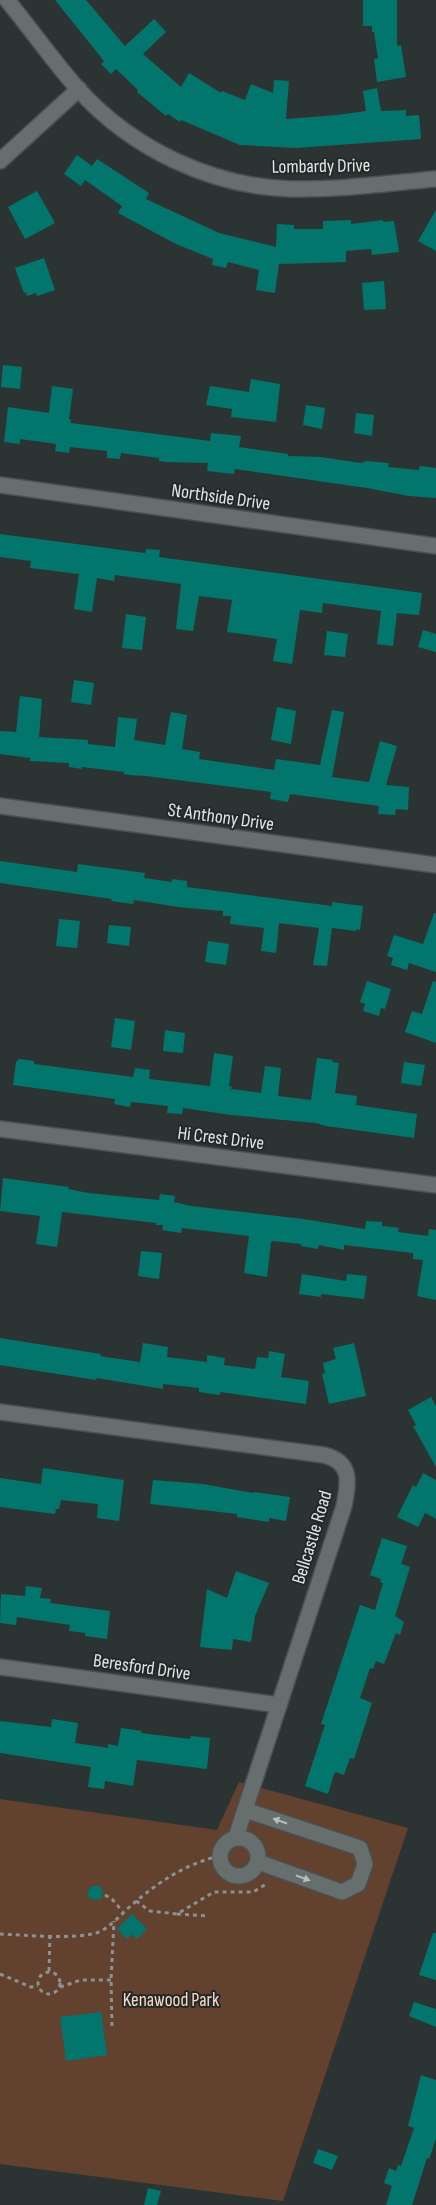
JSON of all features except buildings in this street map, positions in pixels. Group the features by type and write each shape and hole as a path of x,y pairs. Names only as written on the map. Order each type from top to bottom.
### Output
{"street":[{"name":"Lombardy Drive","path":"7,0 79,89 104,114 142,142 184,165 233,181 261,187 292,189 330,188 436,179"},
{"path":"0,161 79,89"},
{"name":"Northside Drive","path":"0,485 436,546"},
{"name":"St Anthony Drive","path":"0,806 436,865"},
{"name":"Hi Crest Drive","path":"0,1129 436,1185"},
{"name":"Bellcastle Road","path":"0,1412 324,1455 340,1461 344,1466 347,1475 347,1492 344,1506 236,1837"},
{"name":"Beresford Drive","path":"0,1667 279,1705"},
{"path":"246,1810 360,1848 365,1864 358,1884 342,1892 258,1862"},
{"path":"236,1837 248,1840 253,1844 258,1856 258,1862 251,1872 245,1875 233,1876 222,1868 219,1856 226,1842 236,1837"}],"path":[{"path":"0,1934 86,1936 100,1932 136,1901 176,1872 203,1860 219,1856"},
{"path":"177,1914 214,1892 253,1892 264,1886 278,1869"},
{"path":"104,1896 112,1899 123,1912"},
{"path":"136,1901 150,1911 209,1916"},
{"path":"112,2026 111,1980 114,1921"},
{"path":"49,1971 50,1935"},
{"path":"38,1986 40,1976 49,1971"},
{"path":"49,1971 58,1976 59,1987"},
{"path":"0,1974 31,1987 38,1986"},
{"path":"38,1986 46,1994 54,1993 59,1987 81,1980 111,1980"}],"green space":[{"name":"Kenawood Park","path":"239,1782 408,1828 283,2201 0,2164 0,1799 217,1830"}]}
